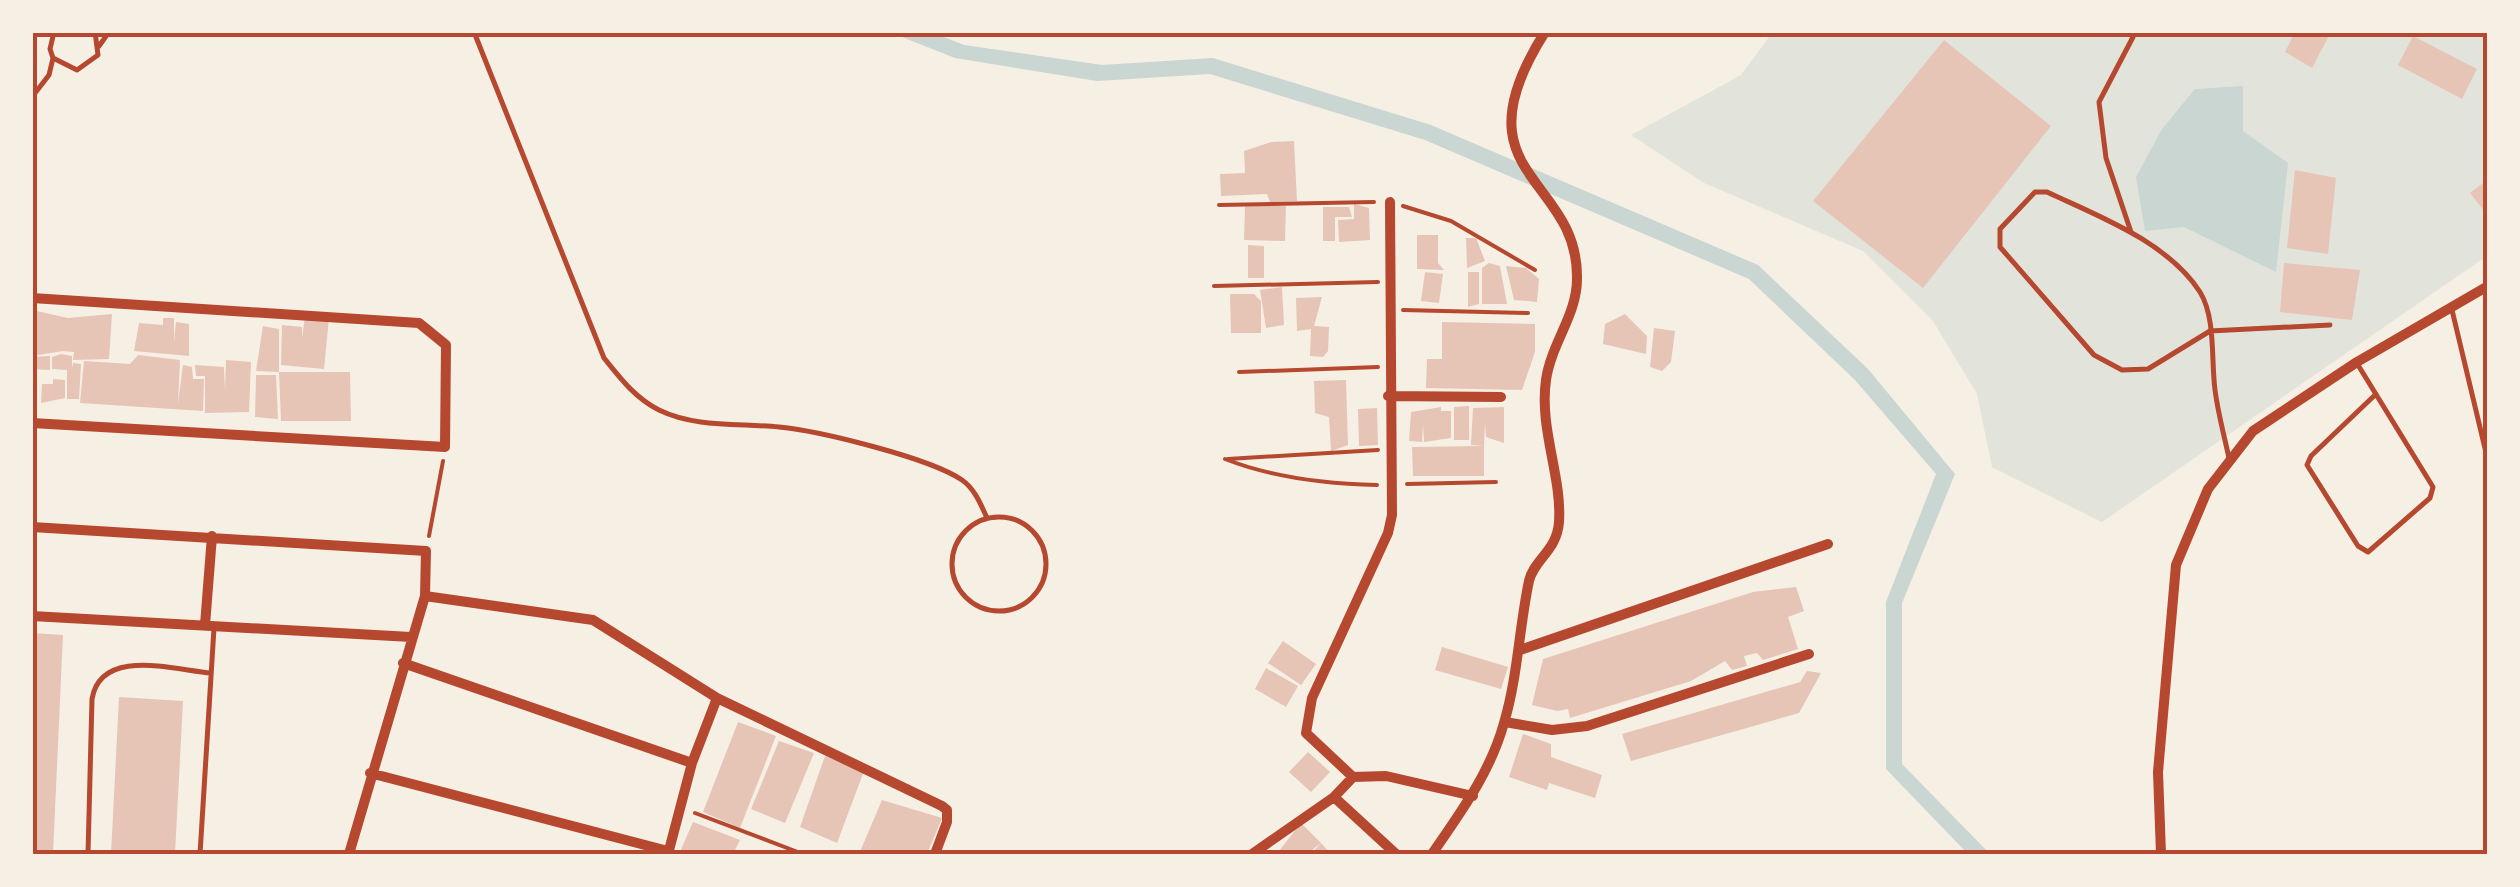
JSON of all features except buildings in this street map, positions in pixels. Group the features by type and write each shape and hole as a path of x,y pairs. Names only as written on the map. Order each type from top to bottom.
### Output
{"street":[{"path":"1432,854 1473,796 1504,722 1520,650 1530,576 1555,542 1560,520 1543,410 1546,376 1572,311 1578,280 1573,241 1525,174 1510,142 1529,58 1545,32"},
{"path":"1390,202 1388,534 1312,698 1306,734 1353,776 1386,776 1473,796"},
{"path":"2162,854 2158,772 2176,565 2208,489 2253,432 2357,362 2488,286"},
{"path":"32,298 419,322 438,334 446,345 446,447 32,423"},
{"path":"1388,396 1501,397"},
{"path":"32,527 426,551 425,596 349,854"},
{"path":"210,625 212,536"},
{"path":"1520,650 1828,544"},
{"path":"425,596 593,620 717,698 942,806 947,810 947,822 935,854"},
{"path":"32,616 411,637"},
{"path":"1504,722 1552,730 1588,726 1809,654"},
{"path":"403,663 692,764"},
{"path":"370,773 668,853 692,764 717,698"},
{"path":"1252,854 1266,850 1334,797 1353,776"},
{"path":"1334,797 1396,854"}],"lane":[{"path":"54,32 50,48 54,58 68,69"},
{"path":"94,32 99,46"},
{"path":"50,76 86,68 109,32"},
{"path":"474,32 604,358 627,387 658,409 693,422 784,428 848,441 962,480 987,518 1023,523 1045,552 1040,589 1011,610 974,605 953,576 958,539 987,518"},
{"path":"2132,234 2106,158 2099,102 2134,37"},
{"path":"32,97 50,76 54,58"},
{"path":"2229,458 2215,391 2210,331 2201,293 2166,258 2132,234 2047,192 2034,192 2000,229 2000,247 2094,355 2122,370 2148,369 2210,331 2330,325"},
{"path":"2451,308 2488,461"},
{"path":"2357,362 2433,487 2430,498 2368,552 2358,546 2307,465 2376,394"},
{"path":"200,854 211,673 210,625"},
{"path":"88,854 92,699 100,678 108,671 128,666 211,673"}],"path":[{"path":"1219,205 1390,202 1451,221 1535,270"},
{"path":"1214,286 1388,281"},
{"path":"1388,310 1528,313"},
{"path":"1239,372 1388,367"},
{"path":"426,551 446,447"},
{"path":"1388,450 1225,459 1248,468 1307,478 1390,485 1496,482"},
{"path":"680,807 803,854"}],"shaded area":[{"path":"892,33 934,33 964,45 1102,65 1213,58 1431,125 1758,265 1868,369 1955,474 1902,603 1902,764 1990,854 1968,854 1886,769 1886,602 1936,474 1855,380 1749,279 1425,140 1210,74 1097,81 955,58"},
{"path":"1772,33 2487,33 2487,256 2102,522 1992,467 1977,394 1933,321 1863,251 1704,183 1631,135 1741,75"},
{"path":"2243,86 2243,131 2288,163 2276,272 2184,227 2145,231 2136,177 2162,129 2195,89"}]}
